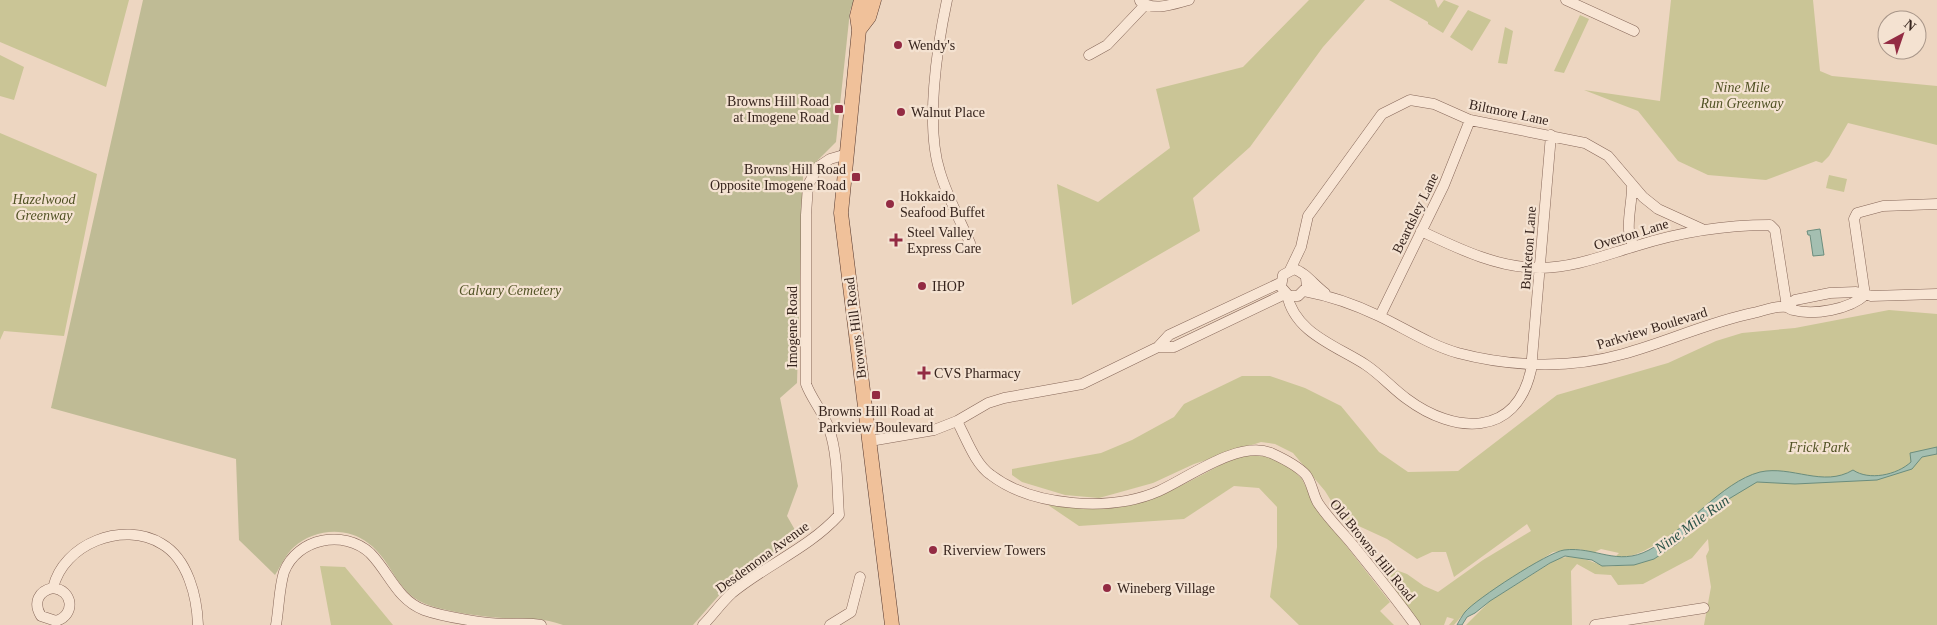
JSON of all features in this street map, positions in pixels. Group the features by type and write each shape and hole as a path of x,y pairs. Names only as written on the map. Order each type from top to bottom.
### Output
{"main road":[{"name":"Browns Hill Road","path":"861,0 857,16 859,30 841,213 892,625"},
{"name":"Browns Hill Road","path":"859,30 869,17 874,0"}],"street":[{"path":"947,0 934,104 935,147 940,172 970,243"},
{"path":"1089,55 1107,45 1142,2 1159,7 1189,0"},
{"path":"1566,0 1634,31"},
{"name":"Biltmore Lane","path":"1301,247 1308,216 1382,114 1410,100 1434,104 1470,120 1585,143 1608,156 1632,184 1658,209 1702,229"},
{"name":"Beardsley Lane","path":"1380,316 1444,185 1470,120"},
{"name":"Burketon Lane","path":"1286,294 1294,311 1320,340 1367,366 1408,400 1427,411 1462,424 1494,421 1513,408 1527,389 1532,363 1551,135"},
{"name":"Imogene Road","path":"839,515 833,440 829,427 810,397 806,384 806,215 808,185 814,172 830,159 847,154"},
{"path":"1632,184 1628,236 1634,246"},
{"path":"1866,295 1854,220 1857,213 1883,206 1937,204"},
{"name":"Overton Lane","path":"1422,231 1476,256 1540,268 1581,264 1634,246 1702,229 1765,225 1774,227 1786,307"},
{"path":"870,441 934,430 957,421 988,403 1082,384 1158,347 1169,335 1280,283 1283,275 1290,270 1301,247"},
{"path":"1294,311 1301,294 1305,276 1301,247"},
{"name":"Parkview Boulevard","path":"1290,270 1297,270 1328,295 1380,316 1407,332 1457,352 1514,363 1557,364 1622,354 1710,325 1786,307 1796,300 1812,295 1856,292 1866,295 1937,294"},
{"path":"1158,347 1174,347 1286,294 1280,283"},
{"name":"Parkview Boulevard","path":"1286,294 1328,295"},
{"name":"Parkview Boulevard","path":"1786,307 1794,311 1816,311 1858,302 1866,295"},
{"name":"Old Browns Hill Road","path":"957,421 977,459 990,475 1017,489 1044,499 1078,504 1120,502 1157,492 1226,457 1244,451 1269,452 1292,464 1306,476 1317,502 1415,625"},
{"name":"Desdemona Avenue","path":"704,625 732,593 788,556 830,525 839,515"},
{"path":"53,588 55,579 74,552 95,540 120,534 142,537 162,543 177,557 192,590 197,609 198,625"},
{"path":"276,625 284,572 296,554 307,546 313,542 332,538 350,541 369,553 407,600 424,610 505,624 541,625"},
{"path":"830,625 851,612 860,577"},
{"path":"1595,625 1661,620 1704,608"}],"green space":[{"path":"0,0 129,0 106,87 0,42"},
{"name":"Calvary Cemetery","path":"143,0 854,0 850,11 836,142 803,175 797,383 780,398 798,486 787,516 799,537 722,592 693,625 563,625 541,620 467,614 431,606 419,601 402,586 377,551 368,543 350,534 330,532 311,536 288,553 275,575 239,540 236,459 51,408"},
{"path":"1309,0 1365,0 1323,47 1250,147 1193,198 1200,231 1072,305 1057,184 1098,202 1170,148 1156,89 1243,67"},
{"path":"1389,0 1435,0 1438,8 1444,0 1459,6 1443,33 1428,24 1428,22"},
{"name":"Nine Mile Run Greenway","path":"1671,0 1813,0 1820,71 1832,76 1937,86 1937,145 1848,123 1829,156 1822,163 1816,161 1766,180 1708,175 1678,161 1638,111 1584,90 1660,101"},
{"path":"1468,10 1491,20 1472,51 1450,37"},
{"path":"1580,15 1589,19 1564,73 1554,71"},
{"path":"1505,27 1513,31 1507,64 1498,63"},
{"path":"0,55 24,67 14,100 0,96"},
{"name":"Hazelwood Greenway","path":"0,133 97,174 64,336 4,331 0,340"},
{"path":"1829,175 1847,179 1844,192 1826,188"},
{"name":"Frick Park","path":"1889,310 1937,314 1937,625 1704,625 1711,587 1706,556 1709,550 1708,539 1692,558 1643,584 1618,585 1611,575 1595,574 1577,564 1571,571 1572,625 1466,625 1490,601 1557,559 1579,558 1603,566 1641,563 1674,546 1703,521 1679,531 1644,551 1624,557 1614,558 1619,553 1601,549 1593,553 1579,549 1553,552 1483,598 1465,612 1454,625 1449,625 1454,619 1447,617 1444,625 1421,625 1381,570 1379,564 1407,574 1424,586 1438,592 1483,560 1531,531 1527,524 1454,577 1446,552 1432,552 1417,559 1387,539 1350,522 1338,512 1325,491 1293,453 1275,444 1261,442 1194,464 1153,483 1099,498 1065,495 1022,482 1012,475 1012,469 1101,453 1132,440 1174,417 1184,404 1242,376 1270,376 1305,388 1341,406 1379,452 1408,472 1458,471 1557,395 1668,363 1716,341 1742,333 1795,328"},
{"path":"1247,455 1270,457 1292,469 1302,479 1316,507 1390,602 1380,611 1394,625 1299,625 1270,597 1277,547 1277,507 1259,488 1234,486 1184,519 1079,526 1048,505 1097,509 1113,508 1145,501 1175,489 1233,459"},
{"path":"320,566 345,567 393,625 331,625"}],"water":[{"path":"1820,229 1824,255 1813,256 1810,235 1808,235 1807,231"},
{"name":"Nine Mile Run","path":"1937,447 1937,454 1922,457 1912,469 1877,480 1795,484 1757,482 1722,503 1678,543 1654,559 1634,565 1602,566 1592,560 1565,556 1550,563 1490,601 1467,617 1462,625 1457,625 1465,612 1483,597 1513,577 1556,553 1564,550 1575,550 1627,557 1649,550 1663,542 1717,496 1746,477 1760,472 1772,471 1784,471 1819,477 1842,475 1853,470 1867,475 1883,475 1905,467 1911,462 1910,453"}],"place":[{"name":"Wendy's","path":"898,45"},
{"name":"Browns Hill Road at Imogene Road","path":"839,109"},
{"name":"Walnut Place","path":"901,112"},
{"name":"Browns Hill Road Opposite Imogene Road","path":"856,177"},
{"name":"Hokkaido Seafood Buffet","path":"890,204"},
{"name":"Steel Valley Express Care","path":"896,240"},
{"name":"IHOP","path":"922,286"},
{"name":"CVS Pharmacy","path":"924,373"},
{"name":"Browns Hill Road at Parkview Boulevard","path":"876,395"},
{"name":"Riverview Towers","path":"933,550"},
{"name":"Wineberg Village","path":"1107,588"}]}
